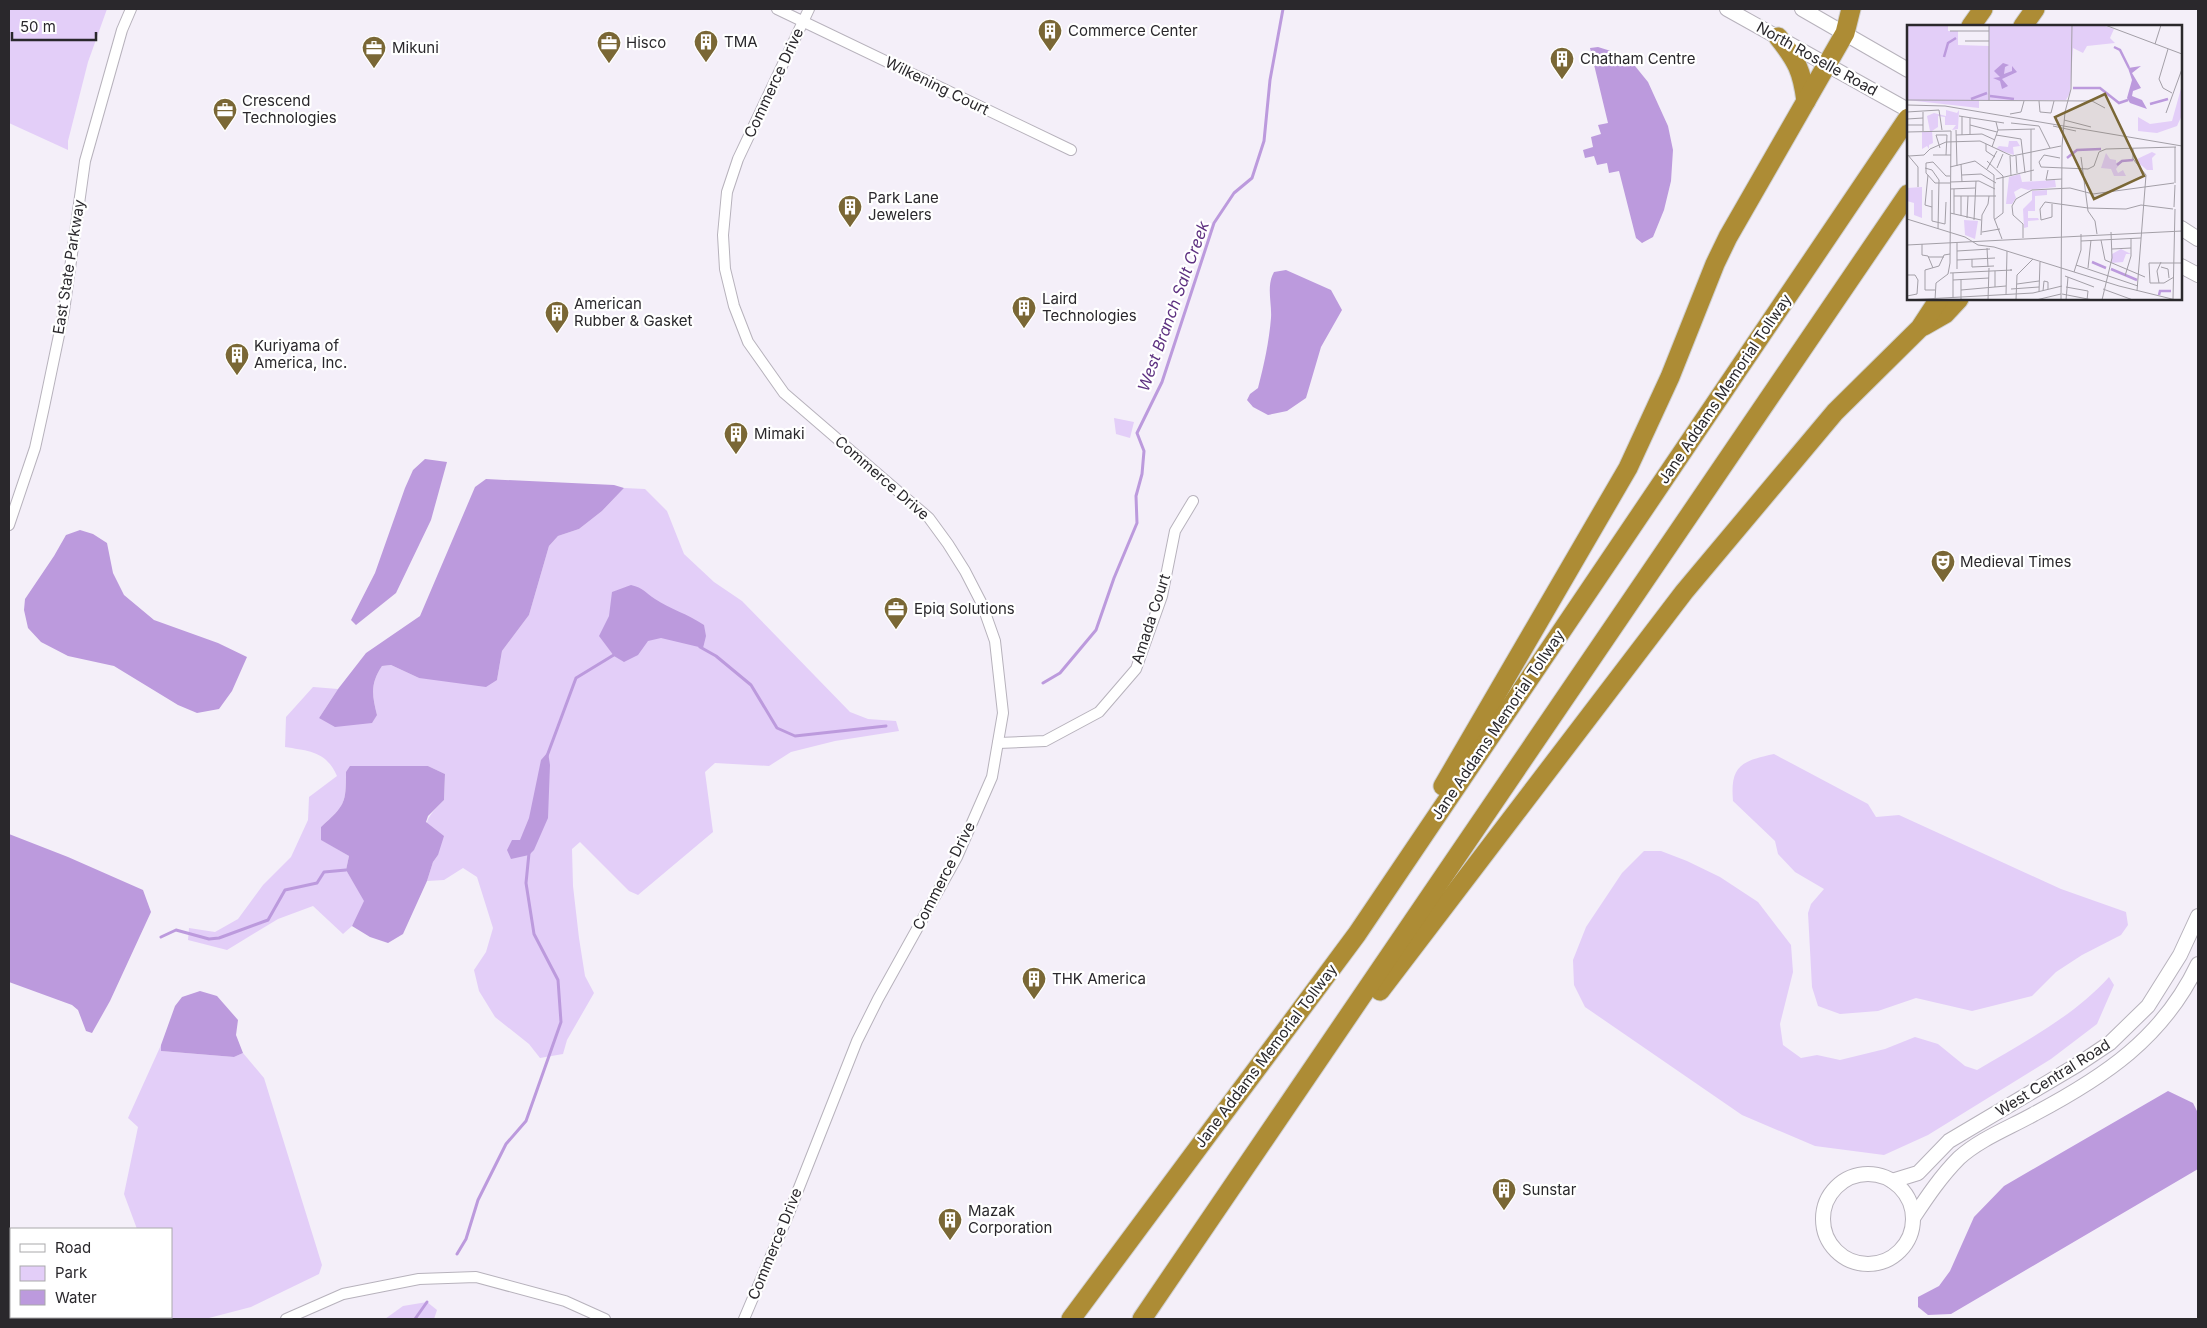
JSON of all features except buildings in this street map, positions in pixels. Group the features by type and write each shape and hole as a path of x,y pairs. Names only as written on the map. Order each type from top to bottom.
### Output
{"highway":[{"path":"1357,934 1628,468 1677,360 1715,264 1728,237 1845,33 1851,9"},
{"path":"1971,25 1983,9"},
{"path":"2024,25 2035,9"},
{"path":"1778,37 1790,52 1802,74 1806,101"},
{"name":"Jane Addams Memorial Tollway","path":"1071,1319 1357,934 1907,119"},
{"path":"1142,1319 1907,195"},
{"path":"1247,1165 1684,592 1835,412 1920,328 1938,300"},
{"path":"1920,328 1945,314 1958,300"}],"street":[{"name":"East State Parkway","path":"9,525 35,448 44,407 64,311 85,161 122,30 131,9"},
{"name":"Wilkening Court","path":"777,9 1071,150"},
{"name":"Commerce Drive","path":"744,1319 857,1041 878,998 957,856 992,777 1003,713 995,641 982,604 952,550 929,518 784,393 748,342 734,306 725,269 723,235 727,192 738,159 809,9"},
{"name":"North Roselle Road","path":"1727,9 1907,109"},
{"path":"1802,9 1907,69"},
{"path":"2182,229 2198,239"},
{"path":"2182,267 2198,275"},
{"name":"Amada Court","path":"998,744 1045,740 1099,712 1136,669 1162,596 1175,531 1193,500"},
{"name":"West Central Road","path":"1892,1181 1918,1173 1949,1141 2110,1043 2148,1006 2180,955 2198,916"},
{"name":"West Central Road","path":"1913,1218 1936,1185 1960,1157 1988,1138 2080,1089 2119,1063 2161,1024 2189,983 2198,964"},
{"path":"2138,1016 2151,1032"},
{"path":"1871,1174 1892,1181 1903,1191 1910,1204 1913,1218 1912,1230 1907,1241 1891,1258 1880,1263 1868,1265 1845,1259 1835,1251 1828,1241 1824,1230 1824,1210 1832,1191 1840,1184 1859,1175 1871,1174"},
{"path":"286,1319 343,1294 419,1279 476,1277 565,1301 605,1319"}],"green space":[{"path":"9,9 107,9 88,62 68,141 68,150 9,123"},
{"path":"1114,418 1134,422 1130,438 1116,434"},
{"path":"624,488 645,489 667,511 684,554 714,582 742,601 850,712 868,719 896,721 899,731 835,741 791,752 769,766 715,763 705,772 713,832 638,895 629,891 580,842 572,849 573,886 579,938 585,976 594,993 567,1040 563,1054 540,1058 529,1044 495,1017 479,991 474,970 486,952 493,928 477,877 463,868 444,880 427,881 433,862 438,855 427,826 430,815 444,800 445,774 428,766 346,772 342,803 335,814 321,827 322,840 349,856 346,870 365,901 352,926 343,934 313,906 278,919 227,950 188,940 189,928 215,932 238,919 263,885 291,857 308,820 309,797 337,776 328,761 322,757 309,751 285,747 286,717 313,687 338,689 319,718 377,715 373,690 375,678 382,666 391,665 419,678 497,680 502,651 529,615 549,546 558,536 579,529 602,511"},
{"path":"1774,754 1868,804 1876,817 1899,815 2061,889 2126,912 2128,925 2121,935 2082,955 2056,972 2032,996 1972,1011 1916,998 1878,1011 1840,1014 1818,1006 1812,987 1808,913 1811,904 1824,889 1795,872 1778,854 1775,841 1733,801 1734,780 1740,767 1753,759"},
{"path":"1644,851 1661,851 1720,877 1758,902 1791,945 1793,972 1780,1024 1783,1045 1801,1058 1817,1055 1840,1060 1885,1049 1915,1037 1938,1044 1965,1066 1977,1070 2063,1017 2080,1005 2109,977 2114,985 2097,1024 2051,1059 1928,1135 1884,1155 1815,1146 1742,1115 1585,1007 1574,985 1573,960 1586,927 1622,873"},
{"path":"161,1045 161,1051 234,1057 243,1053 264,1078 322,1265 319,1274 251,1307 205,1319 170,1319 172,1318 172,1228 137,1228 124,1194 138,1127 128,1118"},
{"path":"427,1302 437,1310 434,1319 385,1319 403,1306"}],"water":[{"path":"1598,47 1614,52 1635,66 1648,82 1668,126 1673,150 1671,181 1664,210 1653,237 1642,243 1636,238 1619,171 1609,173 1607,163 1597,165 1594,156 1585,158 1583,150 1593,147 1591,137 1601,134 1598,125 1608,123 1590,48"},
{"path":"1286,270 1331,290 1342,310 1321,347 1306,398 1287,411 1268,415 1253,407 1247,400 1250,394 1258,388 1266,353 1271,318 1270,283 1274,272"},
{"path":"425,459 447,462 431,520 396,593 356,625 351,620 375,573 405,488 413,470"},
{"path":"486,479 614,485 624,488 602,511 579,529 558,536 549,546 529,615 502,651 497,680 486,687 419,678 391,665 382,666 375,678 373,695 377,715 372,723 335,727 319,718 338,689 366,653 420,616 475,487"},
{"path":"80,530 93,534 107,543 113,573 124,595 154,620 218,643 247,657 232,691 219,709 197,713 178,705 114,666 68,656 41,642 28,628 24,610 25,599 66,535"},
{"path":"631,585 704,625 706,636 703,648 661,638 648,641 638,655 624,662 614,656 599,636 609,616 612,592"},
{"path":"548,752 550,765 548,818 534,850 529,855 511,859 507,850 512,840 520,840 529,818 541,760"},
{"path":"350,766 428,766 445,774 444,800 428,816 426,822 444,836 438,855 433,862 427,881 403,934 388,943 370,937 352,926 364,901 346,870 349,856 321,840 321,827 335,814 344,798 346,772"},
{"path":"9,834 68,857 143,890 151,912 110,1001 92,1033 86,1031 78,1010 72,1005 9,982"},
{"path":"200,991 217,996 238,1020 236,1035 243,1053 234,1057 161,1051 161,1045 175,1006 182,997"},
{"path":"2168,1091 2193,1103 2198,1113 2198,1169 1951,1314 1928,1315 1918,1307 1918,1297 1939,1286 1950,1271 1974,1217 2004,1186"}],"waterway":[{"name":"West Branch Salt Creek","path":"1043,683 1060,673 1096,630 1114,578 1137,523 1136,496 1142,474 1144,451 1137,433 1162,382 1214,223 1234,193 1252,178 1264,141 1270,80 1283,9"},
{"name":"West Branch Salt Creek","path":"700,647 716,656 751,685 777,728 795,736 886,726"},
{"name":"West Branch Salt Creek","path":"547,756 576,678 617,653"},
{"name":"West Branch Salt Creek","path":"457,1254 466,1239 478,1200 506,1144 526,1121 561,1022 558,980 534,934 526,883 529,853"},
{"path":"161,937 176,930 209,939 219,938 268,920 285,890 317,883 324,872 346,870"},
{"name":"West Branch Salt Creek","path":"415,1319 427,1302"}],"place":[{"name":"Commerce Center","path":"1050,52"},
{"name":"TMA","path":"706,63"},
{"name":"Hisco","path":"609,64"},
{"name":"Mikuni","path":"374,69"},
{"name":"Chatham Centre","path":"1562,80"},
{"name":"Crescend Technologies","path":"225,131"},
{"name":"Park Lane Jewelers","path":"850,228"},
{"name":"Laird Technologies","path":"1024,329"},
{"name":"American Rubber & Gasket","path":"557,334"},
{"name":"Kuriyama of America, Inc.","path":"237,376"},
{"name":"Mimaki","path":"736,455"},
{"name":"Medieval Times","path":"1943,583"},
{"name":"Epiq Solutions","path":"896,630"},
{"name":"THK America","path":"1034,1000"},
{"name":"Sunstar","path":"1504,1211"},
{"name":"Mazak Corporation","path":"950,1241"}]}
